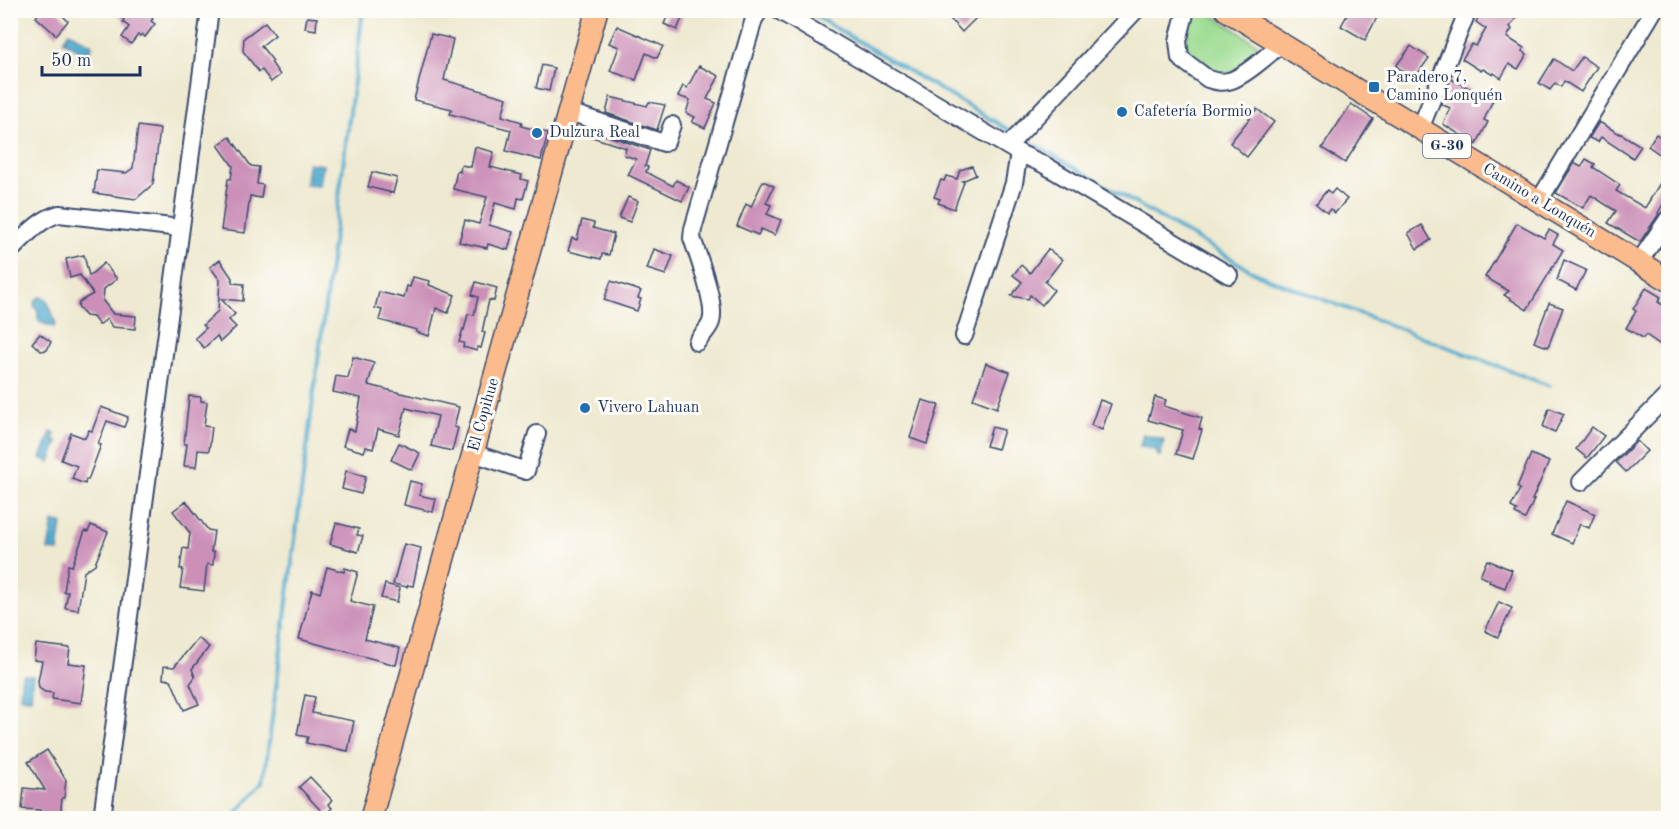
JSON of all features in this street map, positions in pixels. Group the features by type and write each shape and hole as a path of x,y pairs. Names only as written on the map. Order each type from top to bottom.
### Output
{"main road":[{"name":"El Copihue","path":"371,819 597,10"},
{"name":"Camino a Lonquén","path":"1226,10 1668,280"}],"street":[{"path":"697,342 711,322 712,312 711,298 692,238 693,229 754,19 760,10"},
{"path":"778,10 1228,275"},
{"path":"964,336 1014,183 1014,150 1136,10"},
{"path":"1186,10 1178,41 1180,58 1213,81 1224,82 1235,79 1280,44"},
{"path":"1420,129 1468,10"},
{"path":"1539,201 1653,10"},
{"path":"102,819 210,11"},
{"path":"568,112 664,143 672,125"},
{"path":"10,251 39,223 59,214 180,228"},
{"path":"1639,262 1668,219"},
{"path":"1581,482 1668,395"},
{"path":"473,453 526,471 537,434"}],"green space":[{"path":"1205,10 1263,48 1265,53 1223,78 1191,58 1186,42 1192,11"}],"water":[{"path":"69,32 92,45 88,54 63,41"},
{"path":"308,163 323,165 320,186 306,184"},
{"path":"39,297 45,298 48,303 56,324 54,327 38,320 38,311 34,306"},
{"path":"51,432 55,434 53,440 58,442 50,462 41,458"},
{"path":"1143,434 1164,440 1160,456 1157,455 1158,451 1140,446"},
{"path":"53,522 62,523 58,551 48,550"},
{"path":"22,675 33,676 31,698 20,697"}],"building":[{"path":"42,10 57,10 68,21 56,35 36,17"},
{"path":"112,10 142,10 153,19 151,21 155,24 145,37 142,34 138,35 131,44 122,37 129,27"},
{"path":"670,10 683,16 677,30 664,24"},
{"path":"942,10 971,10 977,17 962,32"},
{"path":"1350,10 1381,10 1365,40 1341,26"},
{"path":"1482,10 1521,10 1510,27 1512,29 1507,37 1524,48 1522,51 1527,54 1518,69 1509,64 1501,78 1483,69 1481,71 1462,59 1472,44 1476,46 1486,29 1476,22"},
{"path":"307,17 317,18 316,30 305,28"},
{"path":"265,22 275,35 261,46 273,61 271,62 280,75 271,82 262,70 259,72 243,51 244,38"},
{"path":"617,26 663,46 657,58 646,53 636,80 610,71 619,47 609,43"},
{"path":"431,34 453,39 444,80 507,98 502,116 522,122 521,126 548,133 541,160 506,151 511,130 450,114 452,109 414,100"},
{"path":"1411,46 1429,58 1414,79 1396,66"},
{"path":"1582,57 1597,67 1581,92 1564,81 1561,87 1555,83 1550,90 1539,83 1554,59 1572,71"},
{"path":"542,65 554,68 549,91 536,88"},
{"path":"699,66 719,76 707,99 716,103 705,128 692,122 695,117 686,113 690,100 678,96 683,86 687,88"},
{"path":"1451,79 1493,100 1484,120 1488,122 1476,145 1443,124 1450,108 1441,104"},
{"path":"610,97 647,106 649,102 665,105 657,130 606,113"},
{"path":"1351,104 1373,119 1345,163 1322,148"},
{"path":"1257,109 1274,122 1247,157 1230,143"},
{"path":"1599,122 1641,146 1633,158 1601,137 1598,142 1589,138"},
{"path":"138,126 160,129 153,184 136,199 94,193 97,170 126,173 133,168"},
{"path":"585,128 650,150 645,166 648,167 646,172 673,186 676,180 689,187 682,201 628,175 636,159 624,155 626,148 583,134"},
{"path":"1656,134 1668,142 1668,160 1648,146"},
{"path":"230,137 251,166 259,167 257,184 263,185 261,198 250,196 245,233 221,230 228,179 231,179 233,166 218,145"},
{"path":"475,147 494,152 490,167 522,175 521,179 528,181 523,199 518,198 516,209 495,203 489,225 513,232 508,250 488,244 487,248 459,242 465,220 479,224 487,197 453,189 457,171 460,172 461,165 471,167"},
{"path":"1586,159 1595,164 1593,167 1620,185 1616,191 1645,208 1668,170 1668,195 1659,214 1640,242 1608,223 1616,211 1591,195 1583,208 1556,193 1574,163 1581,167"},
{"path":"972,166 976,175 962,181 964,182 954,209 938,203 940,199 934,197 941,180 944,181 946,176 957,179 960,170"},
{"path":"372,172 397,178 393,193 368,187"},
{"path":"763,181 774,186 766,203 771,205 767,214 781,220 775,235 761,229 758,235 737,226 746,204 751,207"},
{"path":"1335,189 1347,199 1335,213 1330,209 1327,213 1316,204 1327,190 1331,194"},
{"path":"628,197 638,201 630,222 619,218"},
{"path":"582,220 594,223 593,228 614,234 609,255 602,254 601,259 568,251 572,238 577,240"},
{"path":"1517,223 1544,238 1549,230 1558,235 1553,244 1563,250 1527,310 1504,295 1509,291 1485,277"},
{"path":"1422,225 1431,240 1417,249 1408,233"},
{"path":"654,249 673,256 666,275 647,269"},
{"path":"1048,249 1062,260 1045,282 1054,290 1042,305 1030,295 1028,299 1011,296 1022,282 1013,275 1021,265 1030,273"},
{"path":"84,255 89,276 104,263 117,279 104,289 103,301 113,314 136,316 135,329 112,327 107,319 99,325 93,317 86,316 78,307 79,302 93,294 80,275 70,278 66,259"},
{"path":"220,260 232,278 232,283 244,284 243,301 221,299 235,314 229,320 236,327 220,342 217,336 204,348 195,338 206,328 203,325 218,311 220,280 210,267"},
{"path":"1564,260 1586,270 1576,290 1557,280"},
{"path":"413,277 430,281 429,285 455,295 448,313 436,308 429,336 416,332 417,330 379,320 382,310 375,308 379,292 404,298 407,286 410,287"},
{"path":"611,281 641,291 637,311 604,300"},
{"path":"476,282 497,288 494,301 489,300 482,332 485,333 481,348 477,347 477,351 463,347 464,343 459,342 468,314 474,315 478,297 472,295"},
{"path":"1646,288 1661,297 1658,302 1668,308 1668,350 1646,335 1643,338 1626,328 1636,311 1633,309"},
{"path":"1549,303 1563,308 1548,347 1534,342"},
{"path":"40,334 51,342 47,350 41,351 32,343"},
{"path":"353,357 374,363 368,385 459,407 454,427 458,428 452,451 431,446 438,416 406,408 399,435 378,429 373,449 366,447 364,452 343,446 348,429 355,431 361,398 333,392 336,376 348,378"},
{"path":"986,363 1010,372 997,408 973,399"},
{"path":"189,396 201,397 201,401 207,402 204,426 212,427 209,451 198,450 196,467 184,466"},
{"path":"1155,397 1166,400 1164,406 1202,418 1199,429 1202,430 1193,459 1176,454 1183,430 1148,420"},
{"path":"922,400 939,405 927,444 910,438"},
{"path":"1100,400 1111,404 1102,430 1091,425"},
{"path":"101,407 128,417 124,427 107,421 98,444 101,445 85,484 72,479 77,466 61,460 71,433 85,438 89,430 92,431"},
{"path":"1549,408 1564,414 1555,432 1543,427"},
{"path":"992,427 1004,430 998,449 986,446"},
{"path":"1592,427 1604,436 1587,458 1576,449"},
{"path":"1637,441 1647,451 1626,472 1616,462"},
{"path":"399,443 420,453 412,470 391,460"},
{"path":"1531,454 1549,462 1525,519 1515,514 1517,510 1511,507 1520,489 1517,487"},
{"path":"346,471 366,476 361,494 342,489"},
{"path":"410,481 422,484 419,495 436,499 433,512 404,505"},
{"path":"186,501 208,530 214,531 211,552 214,552 213,565 207,564 204,591 180,588 183,548 188,549 190,533 173,511"},
{"path":"1566,501 1595,514 1589,528 1580,524 1572,543 1552,534"},
{"path":"336,523 359,529 357,535 363,536 358,552 330,544"},
{"path":"91,525 108,532 95,564 84,572 78,610 65,608 68,592 64,592 68,565 72,566 85,531 88,532"},
{"path":"404,544 421,548 413,586 408,585 407,587 393,584"},
{"path":"1487,560 1512,570 1505,588 1480,576"},
{"path":"327,567 344,572 345,568 358,572 350,601 373,607 365,639 400,648 396,665 299,639 312,590 320,593"},
{"path":"385,584 400,588 397,602 381,598"},
{"path":"1499,602 1512,608 1498,637 1485,631"},
{"path":"198,638 209,647 192,669 195,677 190,684 199,704 184,710 171,680 163,679 164,666 174,667"},
{"path":"36,644 70,648 68,663 86,665 81,703 52,699 53,693 39,688 42,661 34,660"},
{"path":"305,695 315,697 312,713 354,721 348,751 306,743 308,737 297,735"},
{"path":"47,750 66,780 60,819 39,819 40,810 22,809 24,788 45,790 28,762"},
{"path":"310,777 332,800 328,804 332,808 325,815 299,787"}],"waterway":[{"path":"232,818 264,781 363,10"},
{"path":"805,10 1009,130"},
{"path":"1028,141 1259,275 1550,386"}],"place":[{"name":"Paradero 7, Camino Lonquén","path":"1374,87"},
{"name":"Cafetería Bormio","path":"1122,112"},
{"name":"Dulzura Real","path":"537,133"},
{"name":"Vivero Lahuan","path":"585,408"}]}
